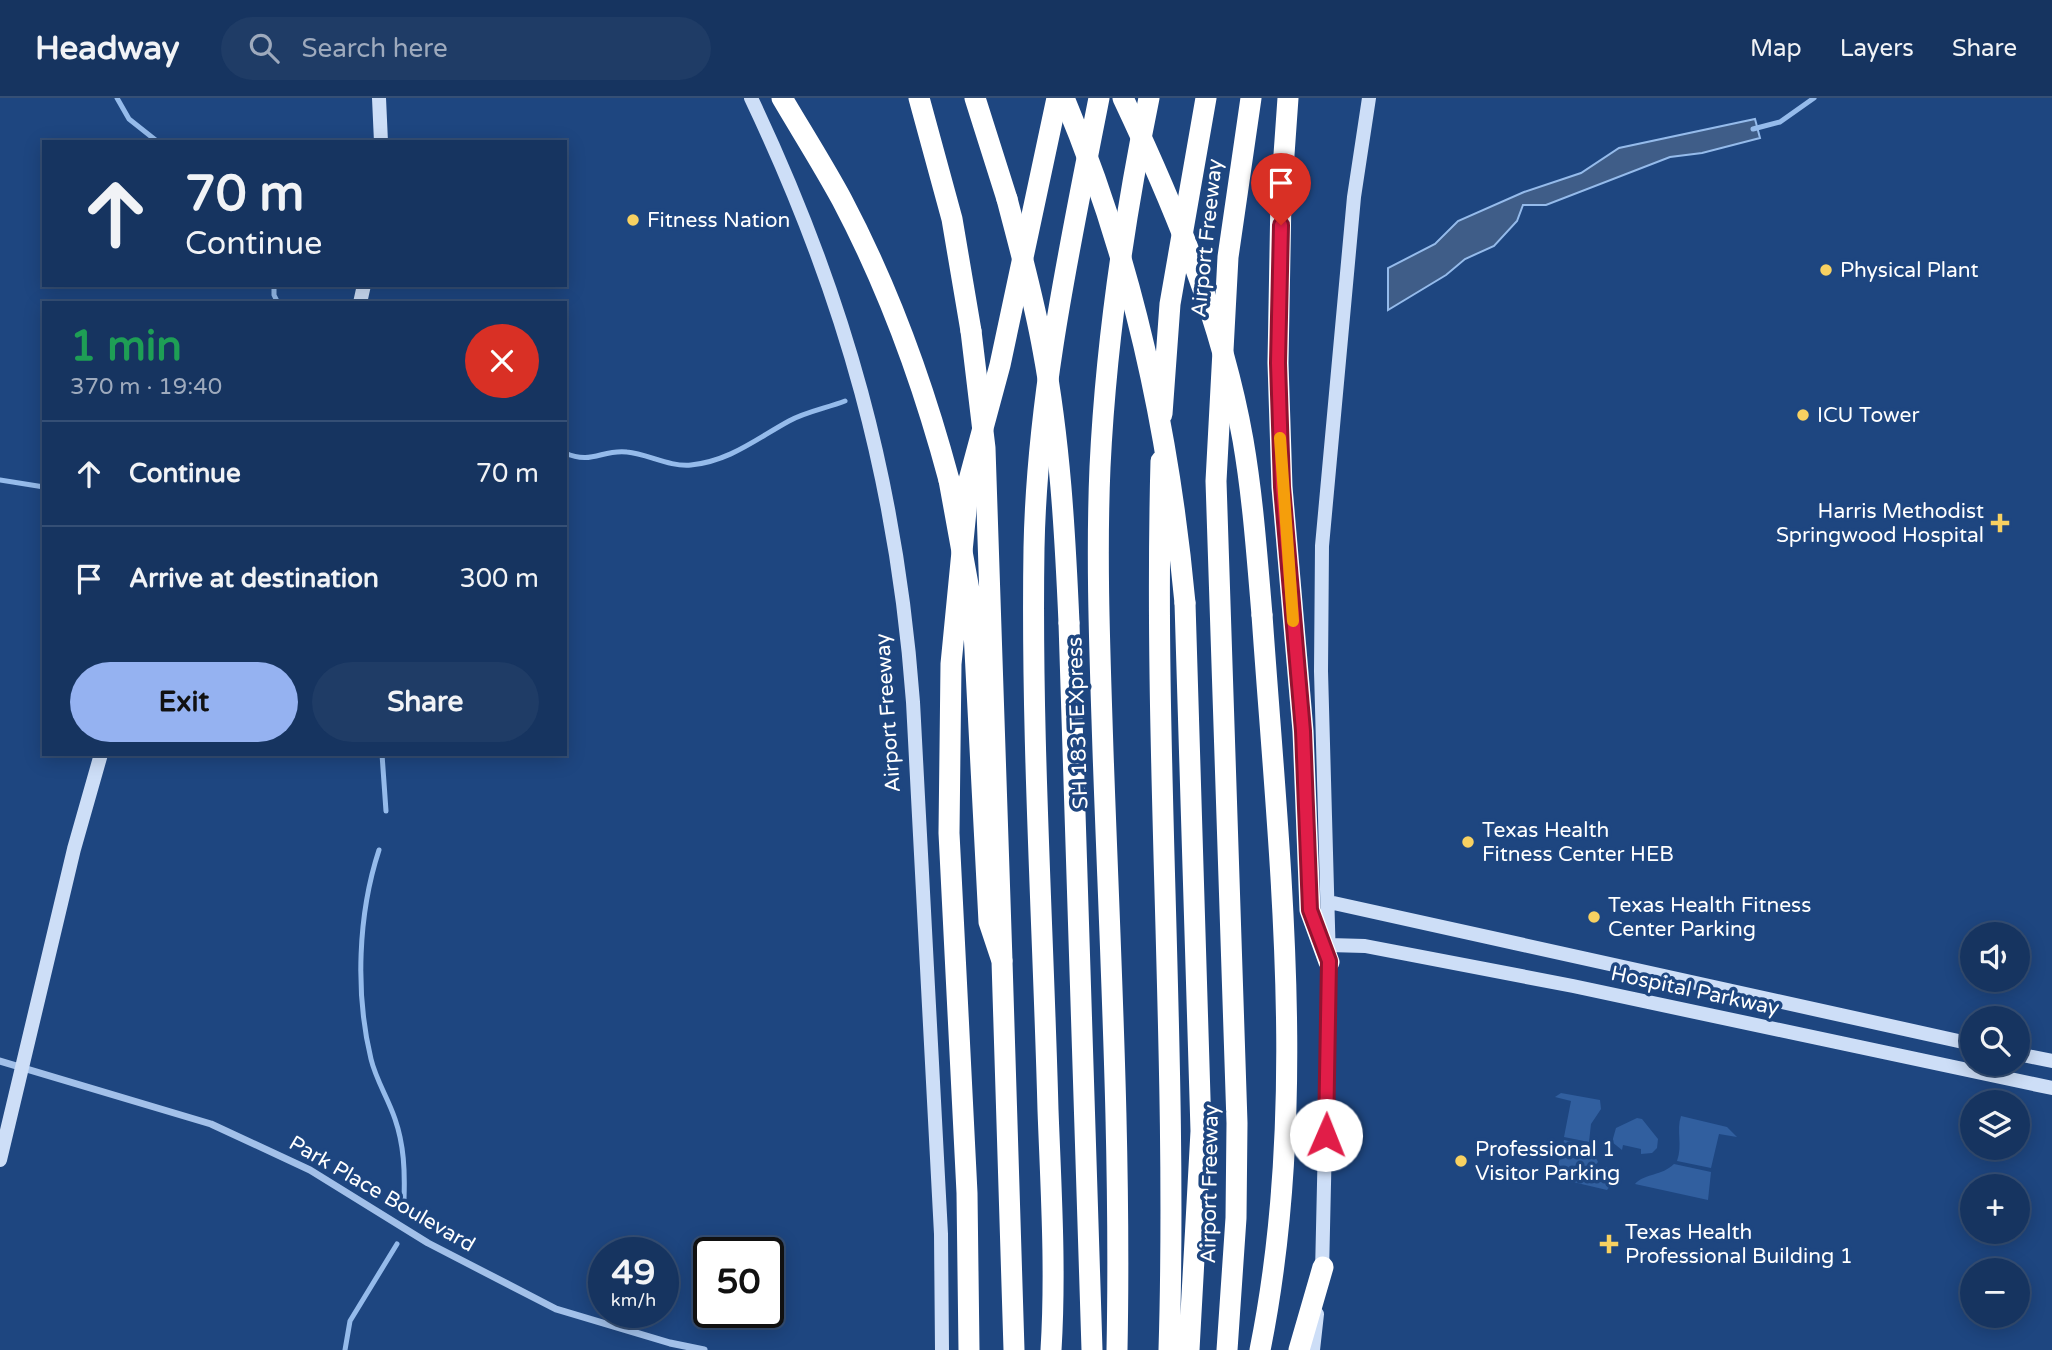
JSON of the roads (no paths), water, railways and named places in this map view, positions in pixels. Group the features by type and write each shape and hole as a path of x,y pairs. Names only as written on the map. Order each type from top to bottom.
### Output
{"highway":[{"path":"782,98 842,199 878,274 929,405 948,480 973,612 989,922 1002,961"},
{"path":"919,98 952,219 971,331 985,448 1014,1350"},
{"path":"975,98 1007,199 1043,349 1055,425 1065,521 1092,1350"},
{"path":"969,1350 967,1207 949,820 951,664 969,480 999,365 1057,98"},
{"path":"1064,98 1104,204 1140,327 1170,466 1185,603 1201,1132 1189,1350"},
{"path":"1052,1350 1052,1243 1035,717 1034,545 1039,457 1052,351 1099,98"},
{"path":"1123,98 1166,190 1230,380 1254,514 1286,963 1289,1065 1279,1221 1260,1350"},
{"name":"SH 183 TEXpress","path":"1117,1350 1119,1238 1100,635 1100,467 1115,290 1130,190 1149,98"},
{"path":"1169,1350 1172,1240 1160,677 1163,383 1170,304 1206,98"},
{"name":"Airport Freeway","path":"1227,1350 1236,1218 1237,1123 1216,481 1228,257 1251,98"},
{"path":"1288,98 1281,197 1278,363 1282,487 1303,731 1310,910 1329,953"},
{"path":"1299,1350 1323,1267"}],"main road":[{"path":"379,98 381,140"},
{"name":"Airport Freeway","path":"751,98 790,181 833,293 876,443 895,542 906,615 914,716 940,1221 942,1350"},
{"path":"1313,1350 1323,1267 1329,953 1321,671 1322,546 1354,197 1369,98"},
{"path":"0,1160 75,849 100,756"},
{"name":"Hospital Parkway","path":"1329,902 1960,1041"},
{"name":"Hospital Parkway","path":"1329,953 1365,946 2051,1084"},
{"path":"2030,1056 2052,1061"}],"street":[{"name":"Park Place Boulevard","path":"0,1061 211,1124 310,1170 428,1243 556,1308 670,1343 704,1350"}],"waterway":[{"path":"117,98 129,119 155,140"},
{"path":"1753,129 1780,122 1814,98"},
{"path":"274,287 277,301"},
{"path":"567,454 590,457 627,452 675,464 705,463 742,448 795,418 845,401"},
{"path":"0,480 42,487"},
{"path":"382,756 386,811"},
{"path":"379,850 363,927 361,981 366,1034 373,1067 392,1111 400,1139 404,1199"},
{"path":"345,1350 350,1321 397,1244"}],"place":[{"name":"Fitness Nation","path":"633,220"},
{"name":"Physical Plant","path":"1826,270"},
{"name":"ICU Tower","path":"1803,415"},
{"name":"Harris Methodist Springwood Hospital","path":"2000,523"},
{"name":"Texas Health Fitness Center HEB","path":"1468,842"},
{"name":"Texas Health Fitness Center Parking","path":"1594,917"},
{"name":"Professional 1 Visitor Parking","path":"1461,1161"},
{"name":"Texas Health Professional Building 1","path":"1609,1244"}]}
